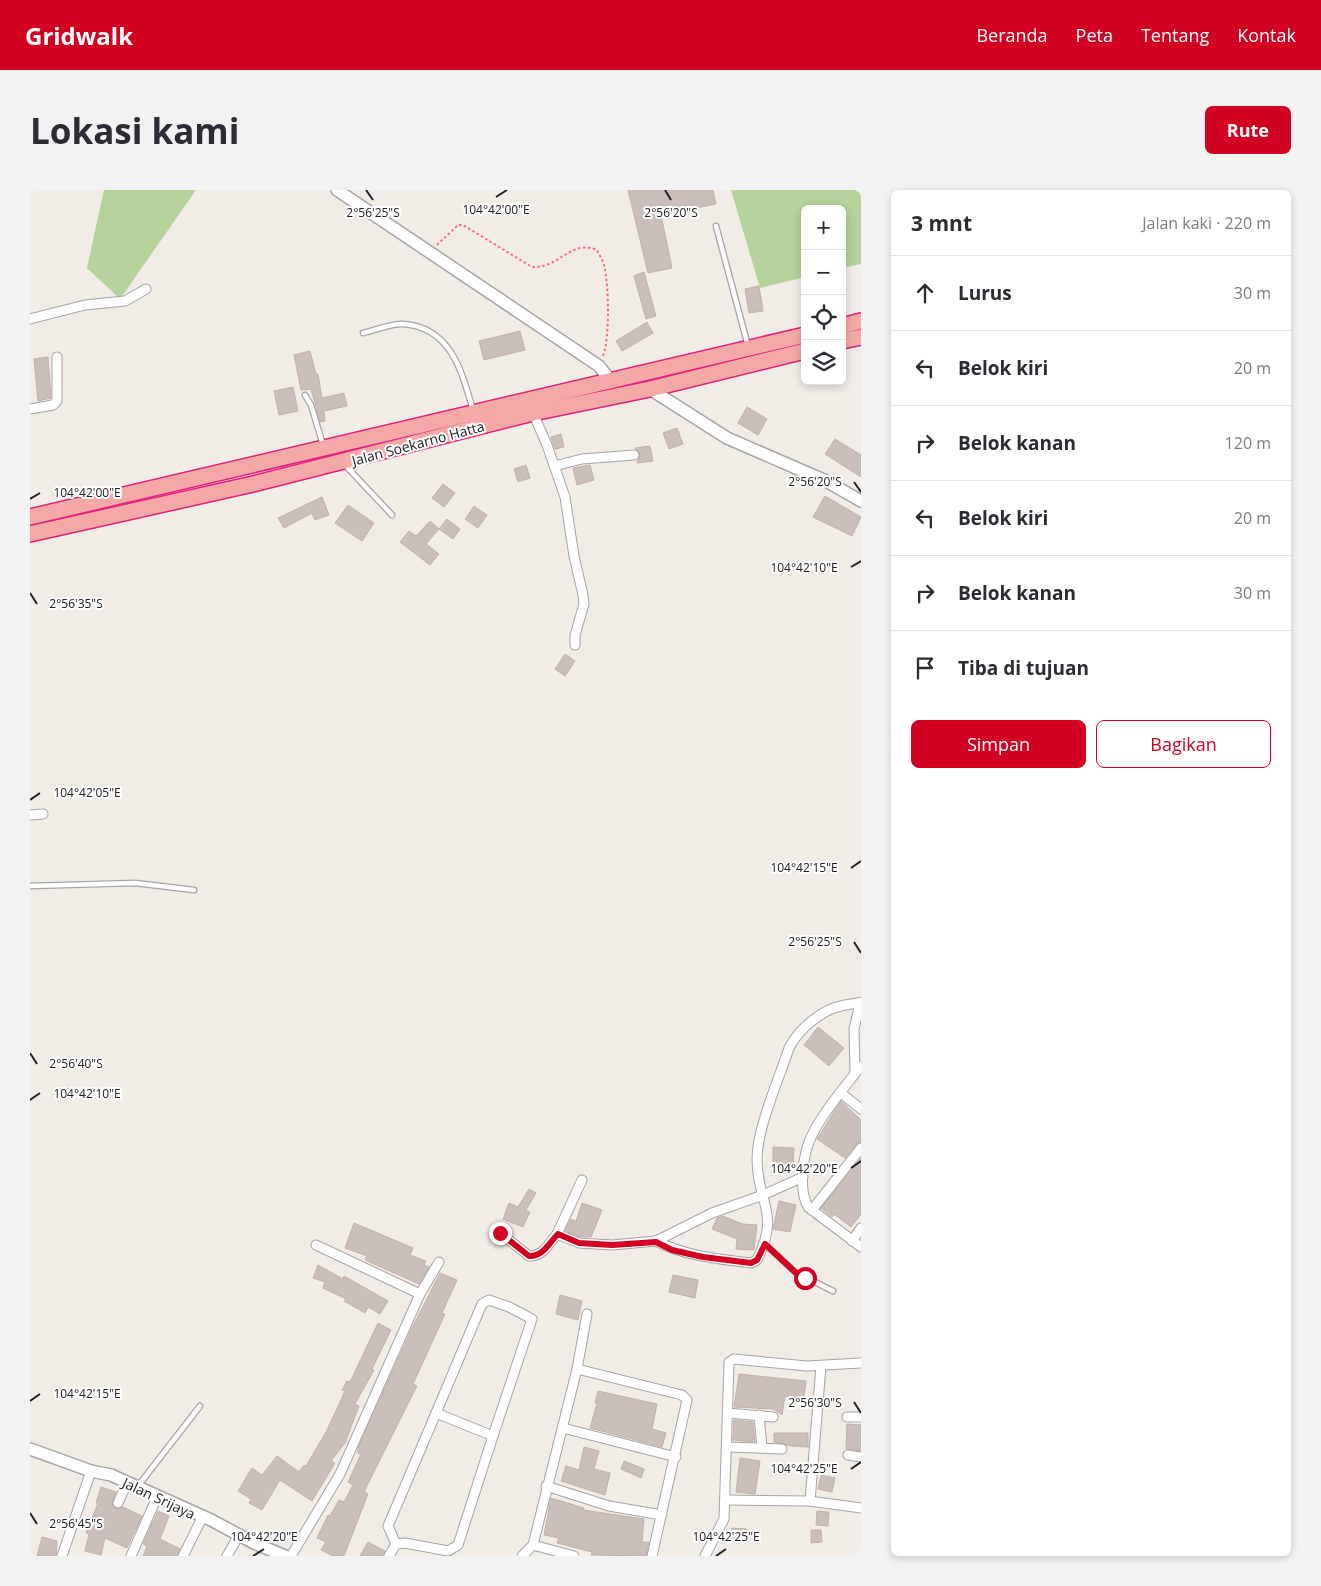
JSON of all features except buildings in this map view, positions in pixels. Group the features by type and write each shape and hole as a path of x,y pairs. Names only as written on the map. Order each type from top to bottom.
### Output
{"highway":[{"path":"846,325 861,321"},
{"name":"Jalan Soekarno Hatta","path":"30,518 801,336"},
{"path":"846,340 861,337"},
{"name":"Jalan Soekarno Hatta","path":"30,534 343,462 532,413 650,389 801,352"}],"street":[{"path":"337,190 599,366 611,381"},
{"path":"30,319 85,305 124,300 146,289"},
{"path":"30,409 53,405 57,401 57,357"},
{"path":"650,389 727,438 826,481 861,501"},
{"path":"532,413 565,497 584,601 576,627 575,645"},
{"path":"554,466 582,459 634,455"},
{"path":"30,815 43,814"},
{"path":"656,1242 672,1250 703,1257 751,1263 757,1260 765,1244 769,1214 758,1169 758,1148 789,1048 792,1041 810,1023 840,1006 860,1003 854,1029 858,1070 812,1135 803,1177 805,1198 812,1210 861,1247"},
{"path":"841,1093 861,1109"},
{"path":"812,1210 861,1148"},
{"path":"558,1234 579,1243 612,1245 656,1242 712,1213 763,1195 803,1177"},
{"path":"500,1233 529,1256 542,1253 558,1234 582,1180"},
{"path":"852,1241 861,1228"},
{"path":"316,1245 420,1294"},
{"path":"291,1556 340,1474 420,1294 438,1262"},
{"path":"488,1300 510,1307 532,1319 458,1544 448,1551 405,1543 396,1544 390,1534 390,1519 482,1304 488,1300"},
{"path":"522,1556 533,1545 546,1486 563,1428 588,1314"},
{"path":"713,1556 705,1556 721,1526 726,1500 728,1366 731,1360 821,1366 861,1363"},
{"path":"810,1501 821,1366"},
{"path":"577,1369 686,1398 688,1403 652,1556"},
{"path":"436,1413 493,1436"},
{"path":"728,1413 773,1417"},
{"path":"759,1415 762,1448"},
{"path":"847,1417 861,1417"},
{"path":"563,1428 676,1457"},
{"path":"728,1447 782,1448"},
{"name":"Jalan Srijaya","path":"30,1449 91,1471 111,1476 202,1518 211,1520 269,1553 284,1556"},
{"path":"848,1455 861,1458"},
{"path":"62,1556 91,1471"},
{"path":"118,1504 132,1485"},
{"path":"546,1486 609,1506 662,1515"},
{"path":"131,1556 157,1497"},
{"path":"726,1500 810,1501 861,1508"},
{"path":"183,1556 202,1518"},
{"path":"227,1556 239,1535"},
{"path":"389,1556 396,1544"},
{"path":"533,1545 574,1556"}],"lane":[{"path":"716,226 749,349"},
{"path":"363,333 403,324 432,332 450,350 460,366 474,414"},
{"path":"305,395 311,405 324,449"},
{"path":"343,462 392,515"},
{"path":"30,886 135,883 194,890"},
{"path":"765,1244 795,1272 833,1291"},
{"path":"132,1485 200,1406"}],"path":[{"path":"430,252 458,225 463,225 532,267 559,260 577,246 588,246 597,250 604,264 608,327 608,343 599,366"}],"green space":[{"path":"104,190 196,190 120,299 87,268"},
{"path":"731,190 861,190 861,264 846,267 846,205 801,205 801,278 760,288"}],"route":[{"path":"500,1233 529,1256 542,1253 558,1234 579,1243 591,1244 612,1245 656,1242 672,1250 703,1257 751,1263 757,1260 765,1244 795,1272 805,1278"}]}
